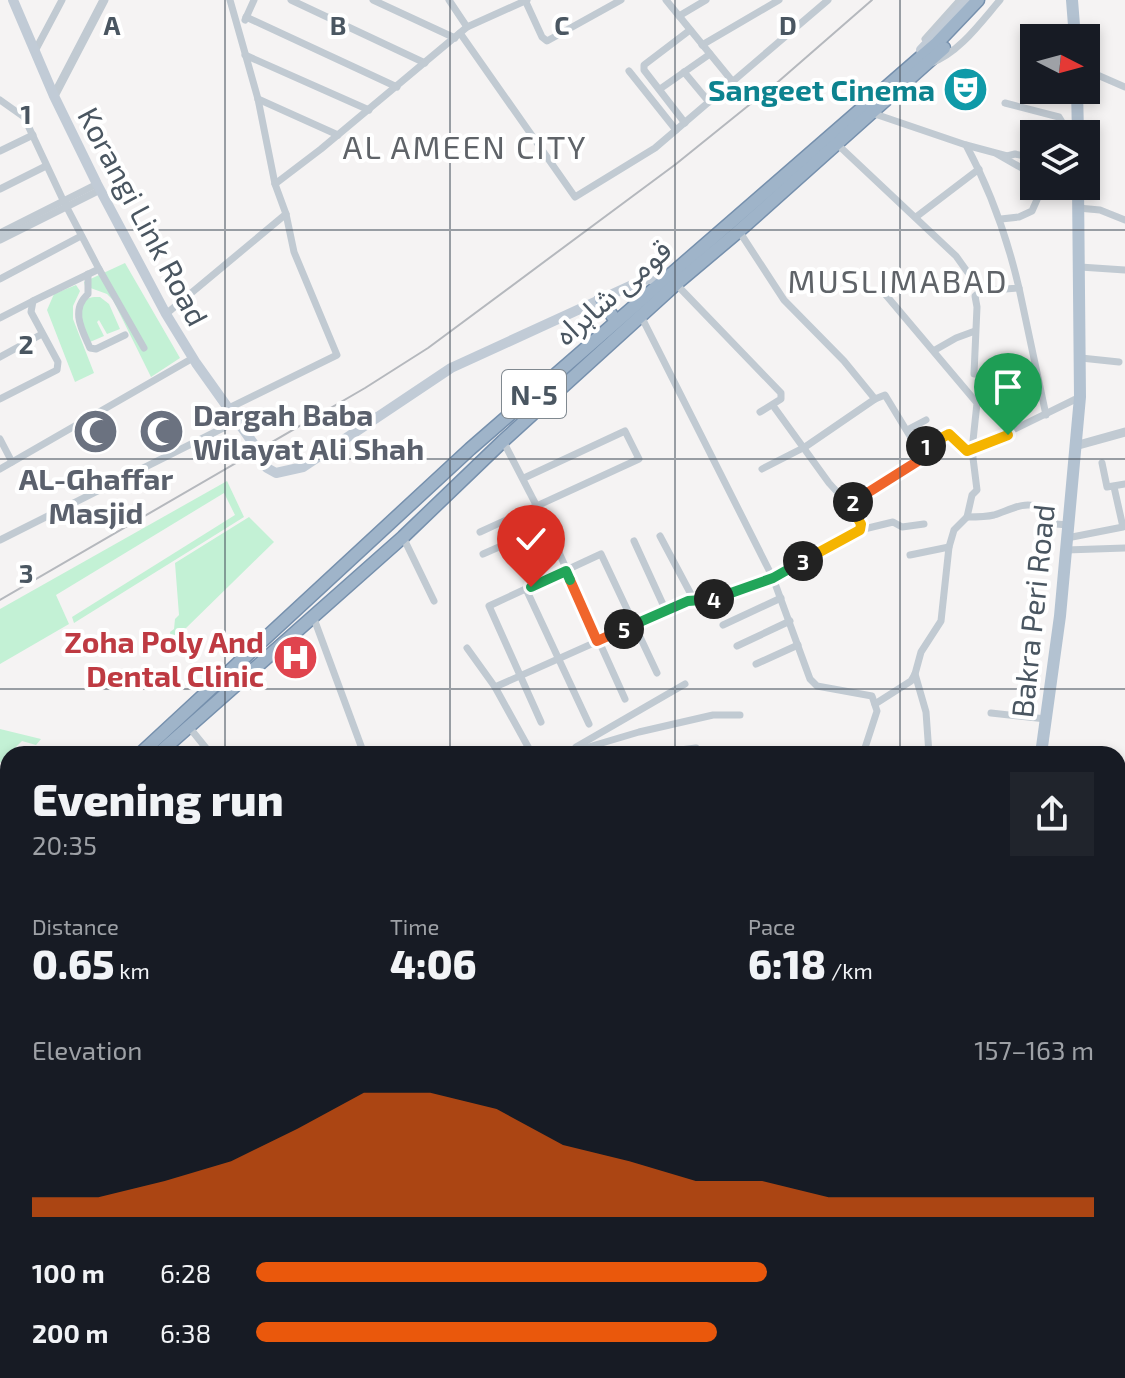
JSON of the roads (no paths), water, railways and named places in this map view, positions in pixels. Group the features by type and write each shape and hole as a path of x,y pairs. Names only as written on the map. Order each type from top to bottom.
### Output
{"highway":[{"name":"قومی شاہراہ","path":"167,746 403,537 641,316 672,280 905,70 940,46 978,0"},
{"name":"قومی شاہراہ","path":"149,746 470,449 616,321 739,231 872,113 921,60 988,0"},
{"path":"601,300 616,321"}],"main road":[{"name":"Korangi Link Road","path":"13,0 34,52 98,187 166,314 267,468 276,473 303,467 451,368 601,300"},
{"path":"905,70 921,60 968,0"},
{"path":"1072,0 1074,24"},
{"name":"Bakra Peri Road","path":"1042,746 1080,397 1078,200"},
{"path":"601,300 643,280 672,280"}],"street":[{"path":"34,52 62,0"},
{"path":"54,96 104,0"},
{"path":"229,408 337,355 294,252 286,214 275,184 258,99 230,0"},
{"path":"239,32 254,0"},
{"path":"291,0 425,63"},
{"path":"373,0 461,33"},
{"path":"275,184 461,33 526,0 542,37 547,41 621,0"},
{"path":"602,0 606,9"},
{"path":"666,0 733,82"},
{"path":"679,16 706,0"},
{"path":"702,45 779,0"},
{"path":"452,1 461,33 575,197 655,148 828,0"},
{"path":"960,0 925,39 921,60 941,59 977,27 1000,0"},
{"path":"246,17 397,87"},
{"path":"685,123 644,70 645,63 690,30"},
{"path":"660,89 710,54"},
{"path":"245,55 369,110"},
{"path":"629,71 676,130"},
{"path":"684,72 709,102"},
{"path":"1100,76 1125,87"},
{"path":"258,99 338,135"},
{"path":"1005,103 1061,120"},
{"path":"2,105 24,117 81,236 144,348"},
{"path":"872,113 966,145 1020,156"},
{"path":"0,151 33,135"},
{"path":"837,144 956,256 981,291"},
{"path":"966,145 1001,219 1046,415"},
{"path":"996,153 1020,167"},
{"path":"0,189 46,166"},
{"path":"916,217 979,169"},
{"path":"0,233 98,187"},
{"path":"1001,219 1016,218 1032,211 1037,200"},
{"path":"1083,200 1125,220"},
{"path":"0,240 64,203"},
{"path":"166,314 286,214"},
{"path":"739,231 784,300 844,361 875,399"},
{"path":"0,279 81,236"},
{"path":"1080,267 1125,270"},
{"path":"0,318 99,269"},
{"path":"88,274 88,294 81,300 77,311 90,348 96,349 125,335"},
{"path":"672,280 781,393 781,399 760,412"},
{"path":"974,374 975,296 981,291 1019,288"},
{"path":"875,704 896,692 915,674 921,652 941,621 949,547 954,530 967,517 972,495 977,490 972,450 977,403 885,294"},
{"path":"0,399 57,370 58,362 31,312 33,301"},
{"path":"641,316 773,578 810,679 817,686 872,696 877,711 866,746"},
{"path":"935,350 975,331"},
{"path":"0,357 42,334"},
{"path":"0,469 193,358"},
{"path":"1081,358 1119,362"},
{"path":"762,469 805,447 885,395 919,451 918,461 855,499 851,507"},
{"path":"919,451 949,434 963,450 972,450 1080,397"},
{"path":"774,407 829,483 851,507 861,524 860,530"},
{"path":"907,430 926,420"},
{"path":"0,540 237,421"},
{"path":"480,532 639,459 625,431 524,478"},
{"path":"1075,446 1125,432"},
{"path":"0,439 12,462"},
{"path":"503,441 547,526 625,699"},
{"path":"1102,463 1107,487 1125,484"},
{"path":"1067,538 1123,527 1114,487"},
{"path":"967,517 992,516 1018,505 1035,505 1039,507 1044,523 1067,538 1125,548"},
{"path":"495,687 694,600 719,598 773,578 860,530 893,522 902,527 924,524"},
{"path":"483,554 547,526"},
{"path":"660,536 694,600"},
{"path":"403,537 434,601"},
{"path":"634,541 666,611"},
{"path":"910,555 949,547"},
{"path":"541,722 489,606 601,554 657,673"},
{"path":"526,589 589,724"},
{"path":"723,625 781,598"},
{"path":"313,616 361,746"},
{"path":"737,646 790,621"},
{"path":"756,664 798,645"},
{"path":"467,648 495,687 528,746"},
{"path":"915,674 926,712 928,746"},
{"path":"578,746 685,684"},
{"path":"991,713 1046,719"},
{"path":"593,746 713,715 740,715"},
{"path":"189,727 204,746"}],"railway":[{"path":"0,600 365,388 428,348 676,164 779,81 872,0"}],"place":[{"name":"Sangeet Cinema","path":"966,89"},
{"name":"Dargah Baba Wilayat Ali Shah","path":"162,431"},
{"name":"AL-Ghaffar Masjid","path":"96,432"},
{"name":"Zoha Poly And Dental Clinic","path":"295,658"}],"district":[{"name":"AL AMEEN CITY","path":"465,146"},
{"name":"MUSLIMABAD","path":"898,280"}]}
